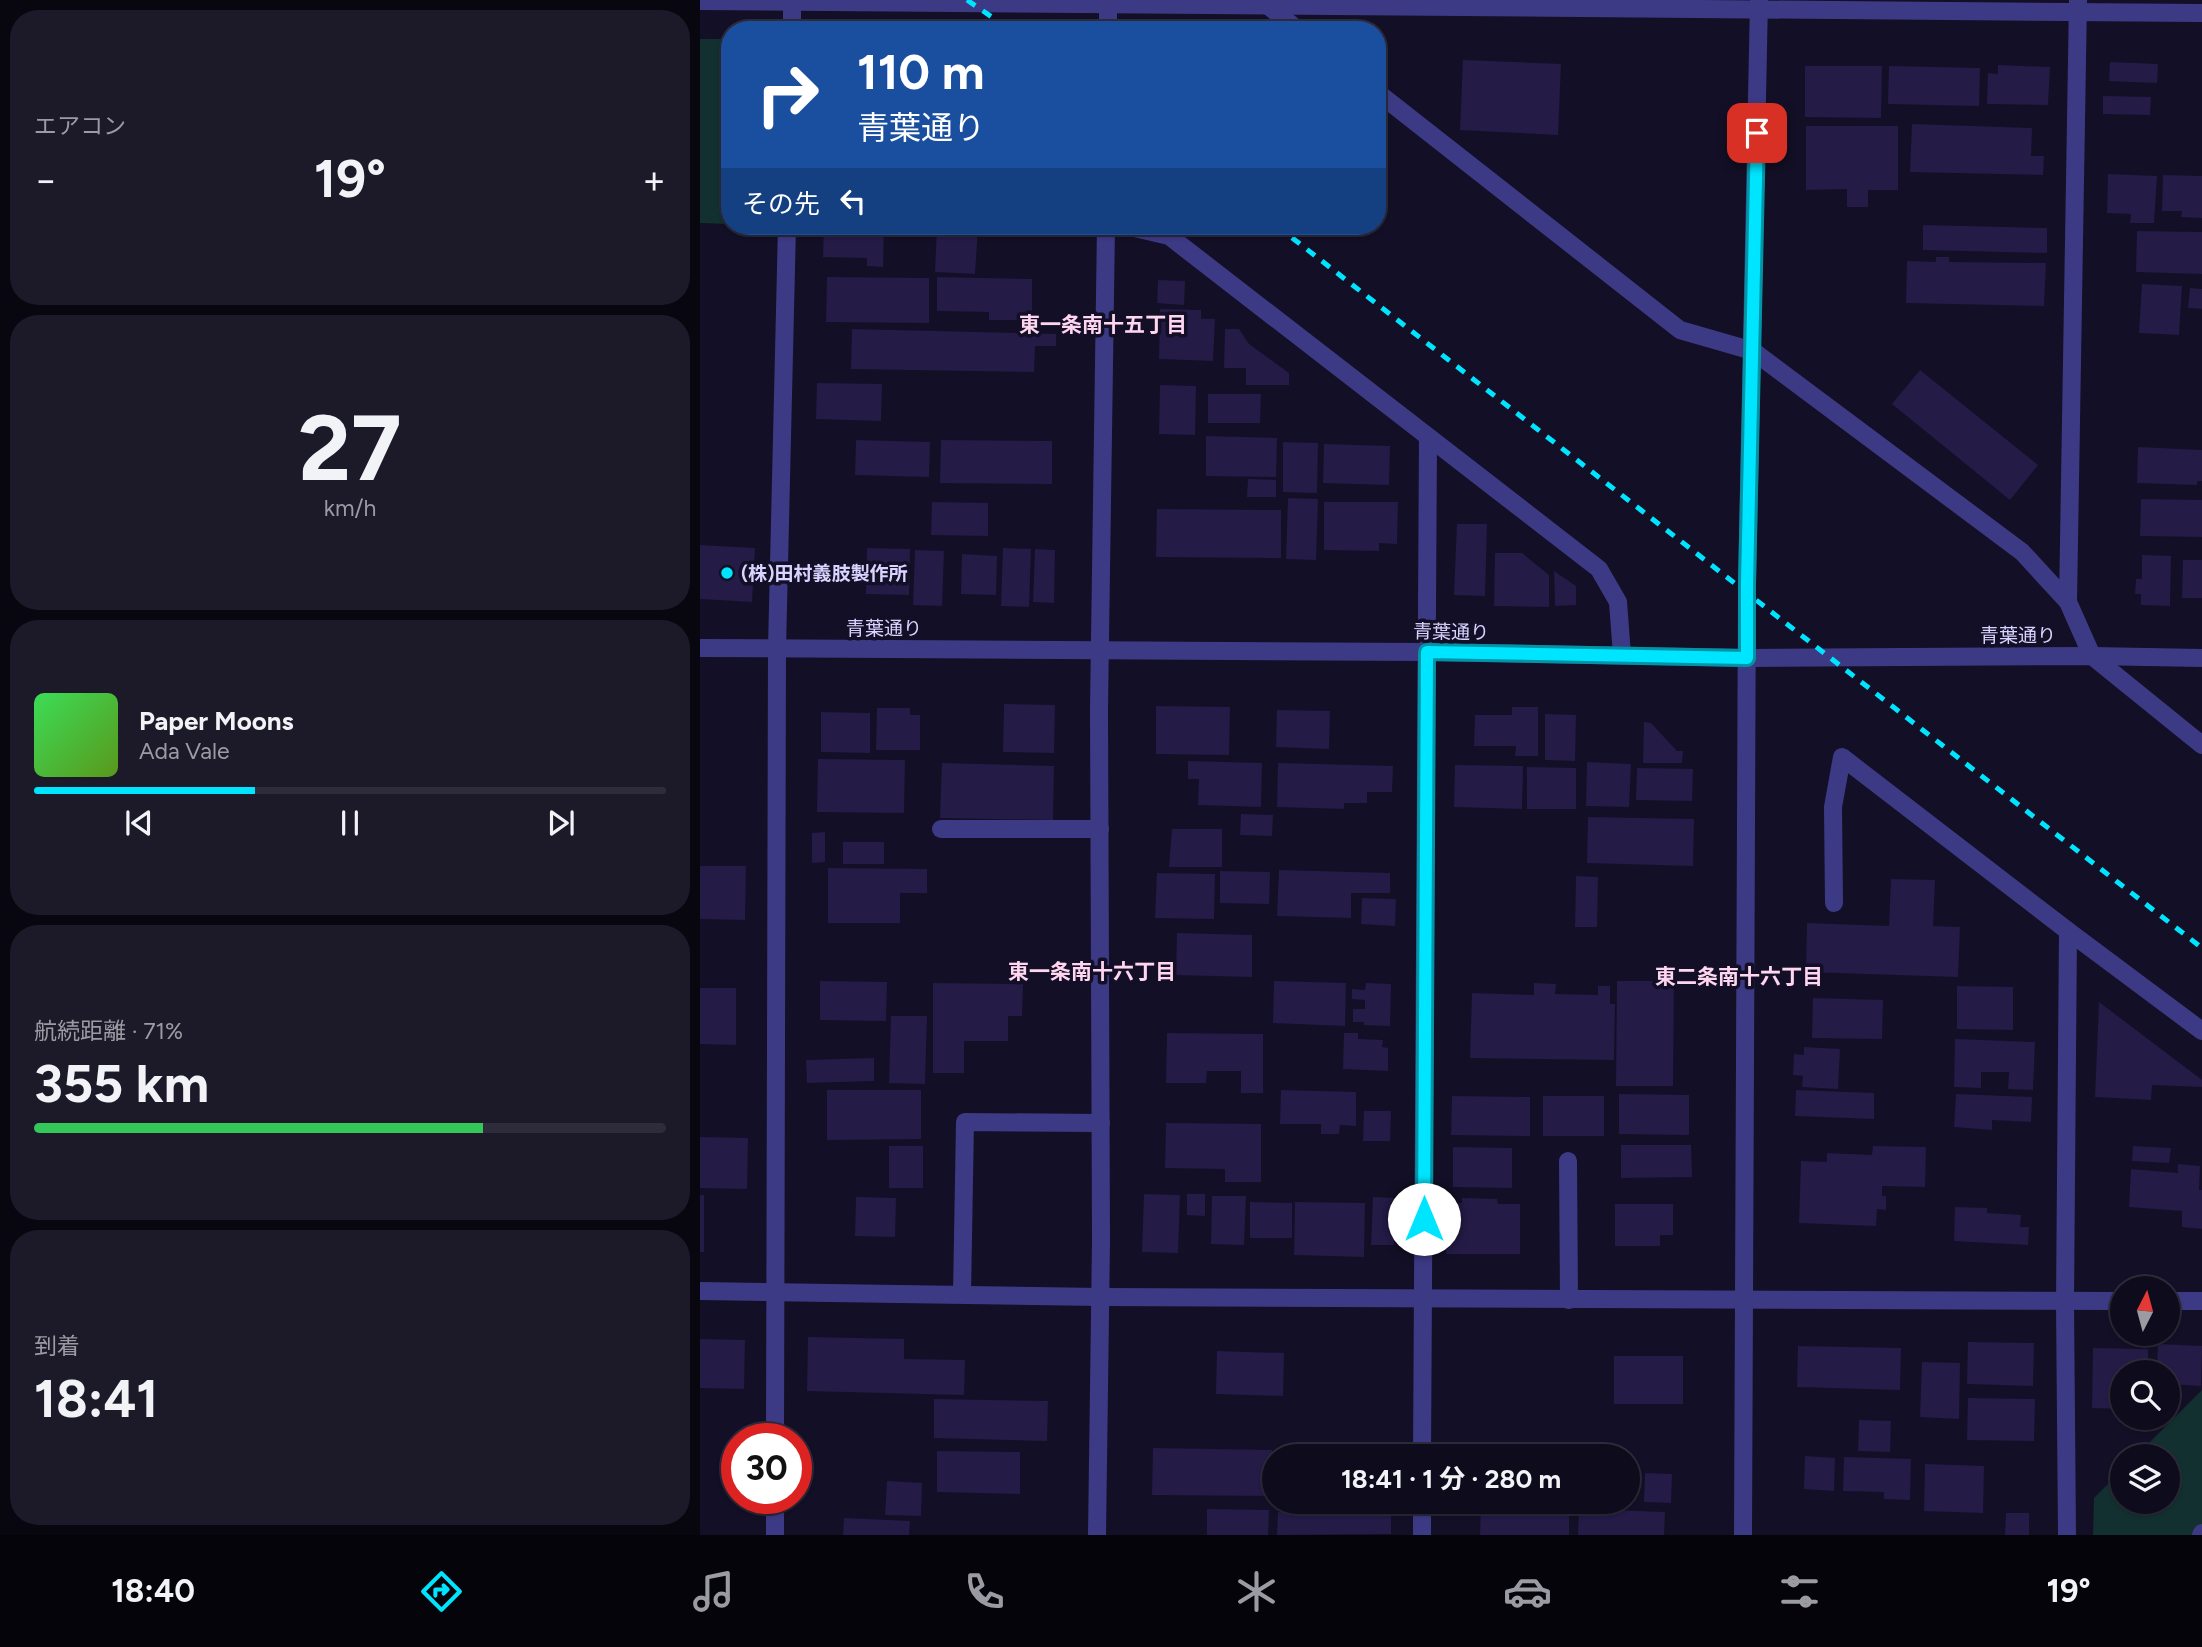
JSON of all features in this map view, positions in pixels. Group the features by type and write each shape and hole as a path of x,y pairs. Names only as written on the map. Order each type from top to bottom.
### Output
{"street":[{"path":"700,1 2078,6 2202,13"},
{"path":"792,1 792,21"},
{"path":"1108,1 1108,21"},
{"path":"1742,1535 1747,584 1759,4"},
{"path":"1266,5 1286,21"},
{"path":"2068,602 2078,6"},
{"path":"1386,99 1680,330 1753,352 2022,552 2068,602 2092,656 2202,745"},
{"path":"775,1423 778,649 787,235"},
{"path":"1097,1535 1101,1123 1100,651 1105,235"},
{"path":"1165,235 1599,569 1618,603 1622,655"},
{"path":"1422,1444 1427,437"},
{"name":"青葉通り","path":"700,648 1427,652 1747,658 2202,658"},
{"path":"1834,903 1833,807 1842,757 2202,1031"},
{"path":"941,830 1100,829"},
{"path":"2067,1535 2065,1301 2068,931"},
{"path":"962,1294 965,1122 1101,1123"},
{"path":"1568,1161 1569,1300"},
{"path":"700,1291 1100,1297 2110,1301"},
{"path":"2180,1301 2202,1301"},
{"path":"775,1514 775,1535"},
{"path":"1422,1514 1422,1535"}],"green space":[{"path":"700,39 721,39 721,224 700,223"},
{"path":"2202,1390 2202,1535 2093,1535 2094,1498 2110,1482 2110,1514 2180,1514 2180,1444 2148,1444 2162,1430 2180,1430 2180,1412"}],"building":[{"path":"1463,60 1561,64 1558,135 1460,130"},
{"path":"2110,62 2158,64 2157,83 2109,81"},
{"path":"1998,65 2050,67 2048,105 1987,104 1988,73 1998,74"},
{"path":"1805,66 1882,66 1881,118 1805,117"},
{"path":"1889,66 1980,68 1979,106 1888,104"},
{"path":"2103,96 2151,97 2150,115 2103,114"},
{"path":"1912,124 2032,128 2031,156 2044,156 2043,175 1910,172"},
{"path":"1806,126 1898,126 1898,190 1868,190 1868,207 1847,207 1847,189 1806,190"},
{"path":"2108,174 2157,176 2154,223 2130,223 2131,214 2107,213"},
{"path":"2163,175 2202,176 2202,218 2181,217 2182,211 2162,211"},
{"path":"1923,225 2047,228 2047,253 1923,250"},
{"path":"2137,231 2202,232 2202,274 2136,272"},
{"path":"824,235 884,235 883,267 867,266 867,258 823,257"},
{"path":"937,235 977,235 975,274 935,272"},
{"path":"1936,257 1949,257 1949,262 2046,263 2044,306 1906,303 1907,261 1936,262"},
{"path":"827,277 929,278 929,323 826,322"},
{"path":"937,277 1032,279 1032,320 989,320 989,312 937,311"},
{"path":"1158,280 1185,281 1184,305 1157,303"},
{"path":"2142,284 2182,286 2179,335 2139,333"},
{"path":"2190,288 2202,289 2202,309 2188,308"},
{"path":"1160,309 1201,310 1201,319 1215,319 1213,361 1159,359"},
{"path":"852,329 1056,334 1056,346 1035,346 1034,372 851,369"},
{"path":"1225,329 1239,329 1249,344 1289,373 1289,385 1246,385 1246,368 1224,368"},
{"path":"1920,370 2038,465 2010,500 1892,404"},
{"path":"817,383 882,384 881,421 816,419"},
{"path":"1160,385 1196,386 1195,435 1159,434"},
{"path":"1208,394 1261,394 1260,423 1208,423"},
{"path":"1206,436 1277,438 1276,477 1206,476"},
{"path":"856,440 930,442 929,477 855,475"},
{"path":"941,440 1052,441 1052,484 940,483"},
{"path":"1283,442 1318,443 1317,493 1283,492"},
{"path":"1324,444 1390,446 1389,485 1323,483"},
{"path":"2138,447 2202,450 2202,481 2197,481 2197,485 2137,483"},
{"path":"1248,479 1276,480 1276,497 1247,497"},
{"path":"1288,498 1318,499 1316,560 1286,559"},
{"path":"2141,499 2202,500 2202,537 2140,536"},
{"path":"932,502 988,503 988,536 931,535"},
{"path":"1324,502 1398,502 1397,544 1379,543 1379,551 1324,550"},
{"path":"1157,509 1281,510 1281,558 1156,557"},
{"path":"1457,524 1487,524 1485,596 1454,595"},
{"name":"(株)田村義肢製作所","path":"700,545 755,548 752,602 700,599"},
{"path":"867,548 910,549 909,595 866,594"},
{"path":"1003,548 1031,549 1029,607 1001,606"},
{"path":"1035,549 1055,550 1054,603 1033,602"},
{"path":"915,550 944,551 942,606 913,605"},
{"path":"1495,553 1522,553 1549,575 1549,607 1494,606"},
{"path":"962,554 997,556 996,595 961,594"},
{"path":"2142,555 2171,556 2170,606 2141,605 2141,594 2135,594 2136,579 2142,579"},
{"path":"2183,560 2202,560 2202,598 2182,598"},
{"path":"1554,571 1576,586 1576,605 1555,606"},
{"path":"1004,704 1055,705 1054,753 1003,752"},
{"path":"1156,706 1230,707 1229,755 1156,754"},
{"path":"1512,707 1538,707 1538,756 1515,756 1516,746 1474,746 1475,715 1512,715"},
{"path":"877,708 910,708 910,715 920,715 920,750 876,750"},
{"path":"1277,710 1330,711 1329,749 1276,747"},
{"path":"821,712 870,713 870,753 821,752"},
{"path":"1545,714 1576,715 1575,761 1545,760"},
{"path":"1644,722 1651,723 1677,751 1683,751 1682,763 1643,763"},
{"path":"818,759 905,760 904,813 817,812"},
{"path":"1188,761 1262,763 1261,807 1198,805 1199,779 1188,779"},
{"path":"1587,762 1631,764 1629,807 1586,806"},
{"path":"942,763 1054,766 1053,820 940,818"},
{"path":"1278,763 1393,766 1392,792 1367,792 1367,803 1344,803 1344,809 1277,807"},
{"path":"1455,765 1523,766 1522,809 1454,807"},
{"path":"1527,767 1576,768 1576,809 1527,809"},
{"path":"1637,768 1693,769 1692,801 1636,800"},
{"path":"1241,814 1273,815 1272,836 1240,835"},
{"path":"1588,817 1694,819 1693,866 1587,863"},
{"path":"1172,829 1222,829 1222,867 1169,867"},
{"path":"825,832 825,862 812,863 812,833"},
{"path":"843,842 884,842 884,864 843,864"},
{"path":"700,866 746,866 745,920 700,919"},
{"path":"828,868 927,869 927,893 900,893 900,923 828,923"},
{"path":"1279,870 1390,873 1390,893 1351,893 1351,918 1277,916"},
{"path":"1220,871 1270,872 1269,904 1220,903"},
{"path":"1157,873 1215,874 1214,919 1155,918"},
{"path":"1576,876 1598,877 1597,927 1575,927"},
{"path":"1891,879 1935,880 1933,926 1960,927 1958,977 1806,972 1807,923 1889,926"},
{"path":"1362,898 1396,899 1395,926 1361,924"},
{"path":"1177,933 1252,935 1252,977 1176,975"},
{"path":"820,981 887,982 886,1021 820,1020"},
{"path":"1274,981 1346,983 1345,1026 1273,1023"},
{"path":"1617,981 1674,981 1673,1086 1616,1086"},
{"path":"933,983 1023,984 1022,1016 1008,1016 1008,1041 964,1041 964,1073 933,1073"},
{"path":"1366,983 1391,984 1390,1026 1353,1022 1353,1009 1365,1009 1365,1000 1352,999 1352,989 1365,990"},
{"path":"1534,983 1556,984 1555,994 1598,995 1598,986 1610,986 1610,1004 1615,1004 1614,1060 1470,1058 1472,993 1534,995"},
{"path":"1957,986 2013,987 2013,1030 1957,1029"},
{"path":"700,988 736,988 736,1045 700,1044"},
{"path":"1813,998 1883,1000 1882,1039 1812,1038"},
{"path":"2099,1002 2202,1080 2202,1087 2152,1085 2151,1100 2095,1097"},
{"path":"891,1016 927,1016 925,1084 889,1083"},
{"path":"1167,1033 1263,1034 1263,1093 1241,1093 1241,1071 1207,1071 1206,1083 1166,1083"},
{"path":"1344,1033 1358,1033 1358,1039 1383,1040 1382,1047 1388,1048 1388,1071 1343,1069"},
{"path":"1955,1039 2035,1042 2033,1090 2008,1089 2009,1072 1981,1072 1981,1088 1954,1087"},
{"path":"1804,1047 1840,1049 1838,1089 1802,1087 1803,1076 1793,1075 1794,1054 1804,1055"},
{"path":"874,1058 874,1081 807,1083 806,1060"},
{"path":"827,1090 921,1090 921,1139 827,1140"},
{"path":"1281,1090 1356,1092 1356,1126 1340,1125 1339,1134 1321,1134 1321,1124 1280,1124"},
{"path":"1796,1090 1874,1093 1874,1119 1795,1116"},
{"path":"1619,1094 1689,1095 1689,1135 1619,1134"},
{"path":"1956,1094 2032,1097 2031,1122 1992,1120 1992,1130 1954,1127"},
{"path":"1452,1096 1530,1097 1530,1136 1451,1135"},
{"path":"1543,1096 1604,1096 1604,1136 1543,1136"},
{"path":"1364,1111 1391,1111 1390,1141 1363,1141"},
{"path":"1166,1123 1261,1124 1261,1182 1225,1182 1225,1169 1165,1168"},
{"path":"700,1137 748,1138 747,1189 700,1188"},
{"path":"1621,1145 1691,1145 1692,1177 1621,1178"},
{"path":"889,1146 923,1146 923,1188 889,1188"},
{"path":"1873,1146 1926,1147 1925,1187 1882,1186 1882,1196 1886,1196 1886,1210 1877,1209 1876,1226 1799,1223 1801,1161 1827,1162 1827,1153 1872,1155"},
{"path":"2133,1146 2171,1148 2169,1163 2132,1161"},
{"path":"1453,1147 1512,1148 1512,1188 1453,1187"},
{"path":"2178,1164 2200,1166 2202,1229 2182,1227 2182,1211 2129,1207 2131,1169 2178,1173"},
{"path":"1144,1194 1180,1195 1178,1253 1142,1252"},
{"path":"1187,1194 1205,1194 1205,1216 1187,1215"},
{"path":"700,1195 704,1195 704,1252 700,1252"},
{"path":"1212,1196 1246,1196 1244,1245 1211,1244"},
{"path":"856,1197 896,1198 895,1237 855,1236"},
{"path":"1373,1197 1395,1198 1394,1245 1371,1245"},
{"path":"1462,1198 1497,1199 1498,1204 1520,1204 1520,1254 1446,1254 1446,1203 1462,1203"},
{"path":"1250,1202 1292,1203 1292,1238 1250,1238"},
{"path":"1295,1202 1365,1203 1364,1257 1294,1255"},
{"path":"1615,1204 1673,1204 1673,1235 1660,1235 1660,1246 1615,1246"},
{"path":"1955,1207 1987,1208 1987,1213 2021,1215 2020,1227 2029,1227 2028,1245 1954,1241"},
{"path":"808,1337 904,1339 904,1359 965,1360 964,1395 807,1391"},
{"path":"700,1339 745,1340 744,1389 700,1388"},
{"path":"1968,1342 2034,1343 2033,1386 1967,1384"},
{"path":"1798,1346 1901,1348 1900,1390 1797,1387"},
{"path":"2158,1346 2202,1346 2201,1386 2180,1385 2180,1360 2157,1360"},
{"path":"2093,1348 2148,1349 2148,1360 2110,1360 2110,1409 2092,1408"},
{"path":"1217,1351 1284,1353 1283,1396 1216,1394"},
{"path":"1614,1356 1683,1356 1683,1404 1614,1404"},
{"path":"1922,1362 1960,1363 1959,1419 1920,1417"},
{"path":"1968,1398 2035,1399 2034,1441 1967,1440"},
{"path":"934,1399 1048,1401 1047,1441 934,1438"},
{"path":"1859,1420 1891,1421 1890,1452 1858,1451"},
{"path":"1153,1448 1262,1450 1262,1496 1152,1495"},
{"path":"937,1451 1020,1452 1020,1494 937,1492"},
{"path":"1805,1456 1835,1458 1834,1491 1804,1489"},
{"path":"1844,1457 1911,1459 1910,1500 1884,1499 1884,1492 1843,1491"},
{"path":"1925,1464 1984,1466 1983,1513 1924,1511"},
{"path":"1645,1473 1672,1474 1671,1503 1644,1502"},
{"path":"887,1481 922,1483 921,1516 885,1515"},
{"path":"1207,1509 1262,1510 1262,1514 1269,1514 1268,1535 1207,1535"},
{"path":"1665,1512 1664,1535 1578,1535 1579,1514"},
{"path":"2006,1513 2029,1513 2029,1535 2005,1535"},
{"path":"1278,1514 1391,1514 1391,1534 1277,1535"},
{"path":"1481,1514 1569,1514 1569,1535 1480,1535"},
{"path":"844,1518 910,1521 909,1535 843,1535"}],"railway":[{"path":"967,0 998,21"},
{"path":"1289,235 2202,948"}],"place":[{"name":"(株)田村義肢製作所","path":"727,573"}],"district":[{"name":"東一条南十五丁目","path":"1103,324"},
{"name":"東一条南十六丁目","path":"1092,971"},
{"name":"東二条南十六丁目","path":"1739,976"}],"route":[{"path":"1424,1219 1427,652 1747,658 1757,133"}]}
